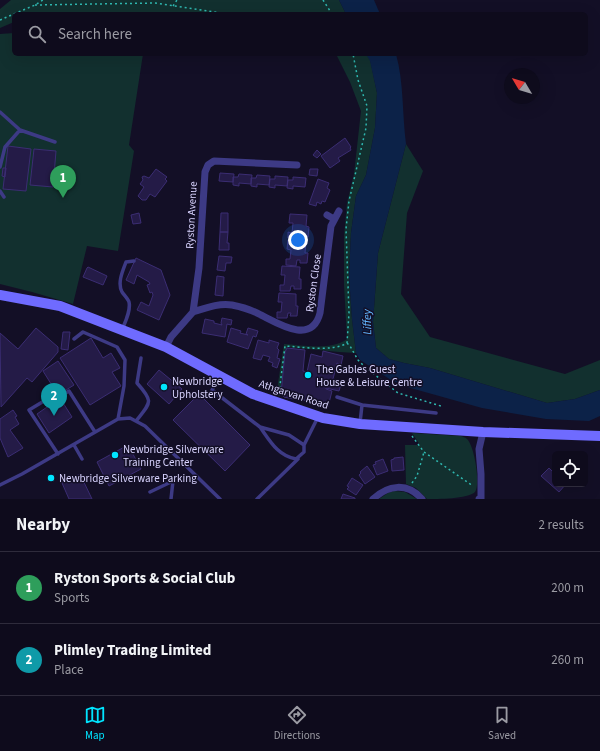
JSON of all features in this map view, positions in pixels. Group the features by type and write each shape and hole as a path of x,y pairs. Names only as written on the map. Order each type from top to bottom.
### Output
{"main road":[{"name":"Athgarvan Road","path":"0,295 60,306 166,347 253,394 318,416 360,424 483,432 600,436"}],"street":[{"name":"Ryston Avenue","path":"193,312 199,268 205,172 208,165 214,161 297,165"},
{"name":"Ryston Close","path":"193,312 218,305 230,305 260,314 281,326 304,330 311,327 318,321 320,313 331,226 339,211"},
{"path":"327,215 334,219"},
{"path":"166,347 171,337 193,312"},
{"path":"480,499 482,489 479,449 483,432"},
{"path":"373,499 380,492 389,488 399,487 409,489 422,499"}],"lane":[{"path":"0,112 20,130 55,142"},
{"path":"0,167 5,147 20,130"},
{"path":"0,191 4,197"},
{"path":"122,330 129,308 129,302 121,290 120,284 126,262 134,261"},
{"path":"74,339 83,332 117,347 125,360 124,386 118,419"},
{"path":"136,421 148,406 149,401 146,394 136,383 141,358"},
{"path":"220,376 212,390 260,427 273,447 281,454 296,459 300,457"},
{"path":"58,454 29,410 54,395 56,399 69,391 95,432"},
{"path":"337,397 362,405 436,412"},
{"path":"360,424 362,405"},
{"path":"257,499 304,452 304,445 318,416"},
{"path":"0,485 58,454 118,419 130,418 145,426 220,499"},
{"path":"260,427 290,436 304,445"},
{"path":"74,445 82,459"},
{"path":"150,492 173,481 171,499"}],"path":[{"path":"19,12 43,0"},
{"path":"173,6 177,0"},
{"path":"323,0 331,12"},
{"path":"35,5 155,3 214,12"},
{"path":"0,20 12,15"},
{"path":"353,56 358,80 367,106 366,128 349,201 346,223 349,313 347,343 358,360 391,388 398,392 441,406"},
{"path":"277,402 285,346 328,348 347,343"},
{"path":"408,427 410,434 424,452 474,487 482,489"},
{"path":"409,489 417,476 424,452"}],"green space":[{"path":"11,0 339,0 345,12 12,12 12,23 0,28 0,9"},
{"path":"12,33 12,56 143,56 129,145 134,151 118,251 87,246 73,304 0,284 0,34"},
{"path":"337,56 368,56 377,93 375,128 366,175 356,196 351,233 349,276 356,353 288,347 285,352 280,396 276,396 284,344 325,346 341,343 347,339 344,285 344,236 347,203 354,174 361,111 350,82"},
{"path":"406,144 423,171 407,213 401,294 430,337 565,374 600,360 600,390 575,399 547,403 430,368 389,359 376,348 373,322 378,253"},
{"path":"412,433 465,437 470,443 476,465 477,488 475,492 466,496 445,499 427,499 416,488 406,484 405,445 420,445"},
{"path":"394,491 405,492 417,499 379,499"}],"water":[{"path":"339,0 374,0 379,12 345,12"},
{"name":"Liffey","path":"367,56 397,56 402,87 406,144 378,253 373,322 376,348 389,359 430,368 547,403 575,399 600,390 600,416 589,421 546,419 482,408 407,387 391,380 360,360 356,353 349,276 351,233 356,196 366,175 375,128 377,93 370,61"}],"building":[{"path":"345,138 351,147 351,150 338,158 340,161 330,168 321,156"},
{"path":"8,146 31,149 26,191 3,189"},
{"path":"34,149 56,151 53,187 30,185"},
{"path":"317,150 321,154 317,158 313,155"},
{"path":"3,168 6,168 5,177 2,176"},
{"path":"156,169 167,177 165,179 167,181 155,197 150,194 146,200 142,200 138,196 144,187 140,184 143,180 142,177 144,176 149,178"},
{"path":"310,169 318,169 317,176 309,175"},
{"path":"220,173 234,174 233,182 219,181"},
{"path":"239,174 252,175 251,184 239,183 239,186 233,185 233,177 238,177"},
{"path":"257,175 270,176 269,185 257,184 257,187 251,186 251,178 256,178"},
{"path":"275,176 288,177 287,186 275,185 275,188 269,187 270,179 275,179"},
{"path":"293,177 306,178 305,187 293,186 293,189 287,188 288,180 293,180"},
{"path":"318,179 329,183 327,188 330,190 325,202 322,201 321,204 317,202 316,206 309,204"},
{"path":"139,213 141,223 133,224 131,215"},
{"path":"221,213 228,213 228,232 220,232"},
{"path":"290,214 307,215 306,226 309,227 308,237 301,236 302,234 299,233 298,239 288,238 288,232 292,233 293,223 289,223"},
{"path":"220,232 228,232 227,243 229,243 229,250 219,250"},
{"path":"288,240 306,242 305,253 308,253 307,263 300,263 300,260 297,260 296,266 286,265 286,259 290,259 291,250 287,249"},
{"path":"219,256 232,257 231,263 226,263 225,271 217,270"},
{"path":"136,258 161,270 170,295 159,320 137,310 141,302 149,306 153,295 152,292 150,293 147,285 150,284 149,282 137,275 134,284 126,280"},
{"path":"282,266 300,267 299,279 301,279 301,289 294,289 294,286 291,286 290,291 280,291 280,285 284,285 285,275 281,275"},
{"path":"88,267 107,276 103,285 83,277"},
{"path":"217,276 224,277 223,296 215,295"},
{"path":"279,293 296,294 296,306 298,306 297,316 290,316 291,313 288,313 287,318 277,318 277,312 281,312 282,302 278,302"},
{"path":"222,318 232,320 231,325 227,324 225,337 202,333 205,319 222,325"},
{"path":"36,328 58,347 58,352 32,382 27,378 1,407 0,333 18,349"},
{"path":"231,328 248,335 246,334 248,328 258,331 256,337 253,336 248,349 227,342"},
{"path":"63,332 70,332 68,350 61,349"},
{"path":"91,338 103,358 111,353 120,368 112,372 121,386 90,405 60,358"},
{"path":"258,340 269,343 269,340 279,343 277,348 279,350 277,358 280,359 277,368 272,366 273,363 268,361 270,357 263,355 261,360 253,358"},
{"name":"The Gables Guest House & Leisure Centre","path":"287,348 305,350 303,371 307,372 311,354 322,357 323,351 343,356 341,365 337,363 333,379 342,381 339,391 326,388 332,391 328,407 300,399 298,400 284,397 281,394 285,352"},
{"path":"58,361 74,385 58,395 43,371"},
{"name":"Newbridge Upholstery","path":"159,370 182,389 169,404 147,384"},
{"path":"199,394 250,445 225,471 173,420"},
{"path":"60,398 72,417 49,433 37,414"},
{"path":"13,410 17,416 15,417 19,424 10,430 23,448 8,457 0,438 0,419"},
{"path":"128,445 141,469 109,486 97,462"},
{"path":"403,457 404,470 392,471 391,460 394,458"},
{"path":"383,459 388,471 377,475 373,465 376,464 375,462"},
{"path":"367,466 375,477 365,484 359,475 361,473 360,472"},
{"path":"549,468 552,471 552,486 541,476"},
{"path":"80,474 92,499 69,499 62,483"},
{"path":"352,478 363,485 356,495 347,489 349,487 347,486"},
{"path":"553,487 563,487 559,492"},
{"path":"343,494 355,498 355,499 341,499"}],"place":[{"name":"Ryston Sports & Social Club","path":"63,198"},
{"name":"The Gables Guest House & Leisure Centre","path":"308,375"},
{"name":"Newbridge Upholstery","path":"164,387"},
{"name":"Plimley Trading Limited","path":"54,416"},
{"name":"Newbridge Silverware Training Center","path":"115,455"},
{"name":"Newbridge Silverware Parking","path":"51,478"}]}
